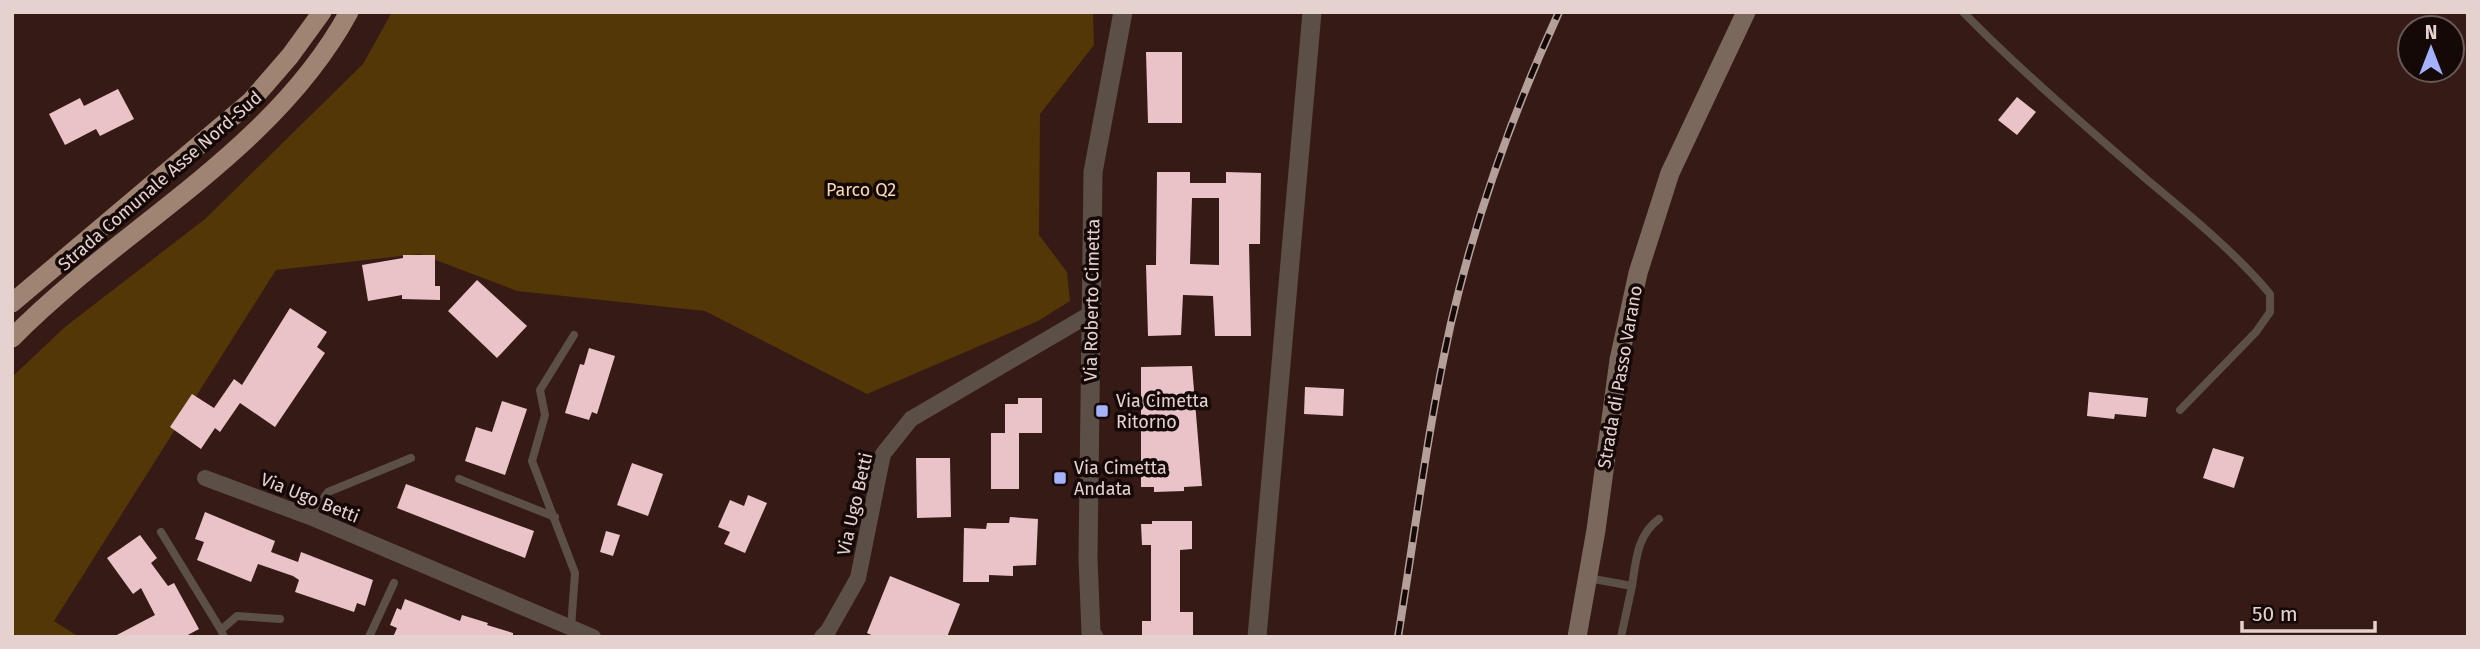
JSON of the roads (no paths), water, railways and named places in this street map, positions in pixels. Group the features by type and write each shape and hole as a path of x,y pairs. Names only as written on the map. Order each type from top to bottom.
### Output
{"highway":[{"name":"Strada Comunale Asse Nord-Sud","path":"12,303 250,101 290,56 322,12"},
{"name":"Strada Comunale Asse Nord-Sud","path":"12,338 269,118 312,67 349,12"}],"main road":[{"name":"Strada di Passo Varano","path":"1577,637 1619,360 1653,220 1696,112 1746,12"}],"street":[{"name":"Via Roberto Cimetta","path":"1092,636 1088,558 1093,172 1124,12"},
{"path":"1257,637 1312,12"},
{"name":"Via Ugo Betti","path":"822,637 858,578 883,454 911,419 1092,313"},
{"name":"Via Ugo Betti","path":"205,478 310,517 593,637"},
{"path":"1244,637 1258,617"},
{"path":"1258,617 1266,637"}],"lane":[{"path":"1963,12 2018,68 2252,272 2270,294 2270,312 2256,332 2180,410"},
{"path":"571,628 575,573 532,461 545,415 540,390 574,335"},
{"path":"310,517 328,492 411,458"},
{"path":"459,479 555,517"},
{"path":"1621,637 1637,552 1647,528 1659,519"},
{"path":"161,532 223,634 237,615 280,619"},
{"path":"1588,578 1632,586"},
{"path":"369,637 394,583"}],"railway":[{"path":"1398,637 1435,401 1461,283 1497,164 1559,12"}],"place":[{"name":"Via Cimetta Ritorno","path":"1102,411"},
{"name":"Via Cimetta Andata","path":"1060,478"}],"park label":[{"name":"Parco Q2","path":"861,190"}]}
